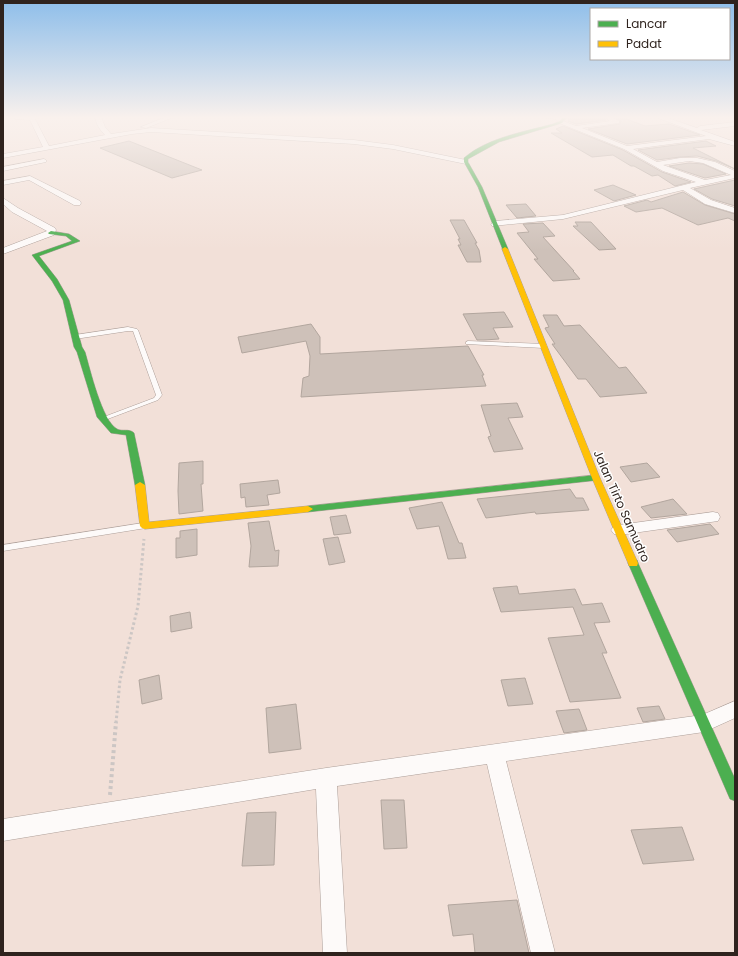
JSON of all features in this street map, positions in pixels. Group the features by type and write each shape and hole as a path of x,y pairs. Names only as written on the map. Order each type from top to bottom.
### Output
{"street":[{"path":"3,169 41,162"},
{"name":"Jalan Tirto Samudro","path":"466,162 480,186 596,478 735,794"},
{"path":"652,162 705,183"},
{"path":"656,164 671,162"},
{"path":"710,162 735,175"},
{"path":"495,224 563,217 735,175"},
{"path":"3,183 30,178 77,203"},
{"path":"683,188 708,202 735,211"},
{"path":"3,200 15,210 52,230 51,233"},
{"path":"3,251 51,233 67,235 77,241 35,255 55,280 66,300 75,337 101,417 114,431 130,433 140,482 145,526 233,518 596,478"},
{"path":"3,240 16,247"},
{"path":"619,530 713,517"},
{"path":"3,830 326,778 704,723 735,709"},
{"path":"494,753 543,953"},
{"path":"326,778 335,953"}],"lane":[{"path":"75,337 128,328 135,330 159,396 156,399 103,419"},
{"path":"468,343 544,346"},
{"path":"3,548 145,526"}],"path":[{"path":"109,812 120,680 138,606 145,526"}],"building":[{"path":"133,162 181,162 202,170 172,178"},
{"path":"624,162 644,162 662,172 691,182 675,186 658,175 652,176 634,166"},
{"path":"717,162 720,162 735,169"},
{"path":"689,163 703,164 726,174 705,178 669,166"},
{"path":"735,180 735,206 712,199 694,189"},
{"path":"613,185 636,195 614,201 594,190"},
{"path":"683,192 705,205 735,214 735,221 728,218 698,225 662,208 636,212 624,206 647,200 651,202"},
{"path":"526,204 536,216 517,218 506,205"},
{"path":"450,220 464,220 477,243 475,243 479,250 481,262 467,262 458,245 461,245 458,239 460,239"},
{"path":"575,222 591,222 616,249 599,250 573,226 578,226"},
{"path":"543,223 555,236 543,237 580,279 553,281 534,259 538,259 517,233 529,232 523,224"},
{"path":"504,312 513,327 493,328 499,339 484,340 477,340 463,314"},
{"path":"543,315 557,315 564,326 580,325 619,368 626,367 647,393 600,397 586,379 578,379 552,344 555,344 545,328 549,327"},
{"path":"311,324 320,337 320,354 468,346 484,375 482,375 486,386 301,397 303,378 309,376 310,356 306,341 242,353 238,337"},
{"path":"517,403 523,417 508,418 523,449 494,452 488,437 491,436 481,405"},
{"path":"203,461 203,484 201,484 203,511 179,514 179,463"},
{"path":"647,463 660,477 631,482 620,467"},
{"path":"278,480 280,493 267,495 269,505 246,507 245,497 241,498 240,484"},
{"path":"570,489 576,498 583,498 589,510 536,514 535,512 486,518 477,499"},
{"path":"673,499 687,514 651,518 641,507"},
{"path":"442,502 459,543 462,543 466,558 448,559 439,526 417,529 409,508"},
{"path":"346,515 351,533 334,535 330,517"},
{"path":"269,521 275,551 279,550 278,566 249,567 251,546 248,523"},
{"path":"710,524 719,534 677,542 667,530"},
{"path":"197,529 197,555 176,558 176,538 180,538 180,531"},
{"path":"338,537 345,562 329,565 323,539"},
{"path":"517,586 519,594 575,589 582,605 602,603 610,622 594,623 607,653 602,653 621,698 570,702 548,638 584,635 573,607 501,612 493,588"},
{"path":"190,612 192,628 171,632 170,616"},
{"path":"159,675 162,699 142,704 139,680"},
{"path":"525,678 533,704 508,706 501,680"},
{"path":"296,704 301,749 269,753 266,708"},
{"path":"659,706 665,719 643,722 637,708"},
{"path":"579,709 587,730 564,733 556,711"},
{"path":"381,800 404,800 407,848 384,849"},
{"path":"276,812 274,865 242,866 247,813"},
{"path":"682,827 694,860 643,864 631,830"},
{"path":"517,900 529,953 475,953 473,934 453,936 448,905"}],"traffic: fast":[{"path":"466,162 480,187 505,249"},
{"path":"51,233 67,235 77,241 35,255 55,280 66,300 78,347 81,352 101,417 114,431 130,433 140,485"},
{"path":"308,509 596,478"},
{"path":"633,563 735,794"}],"traffic: slow":[{"path":"505,249 596,478 633,563"},
{"path":"140,485 145,526 308,509"}]}
